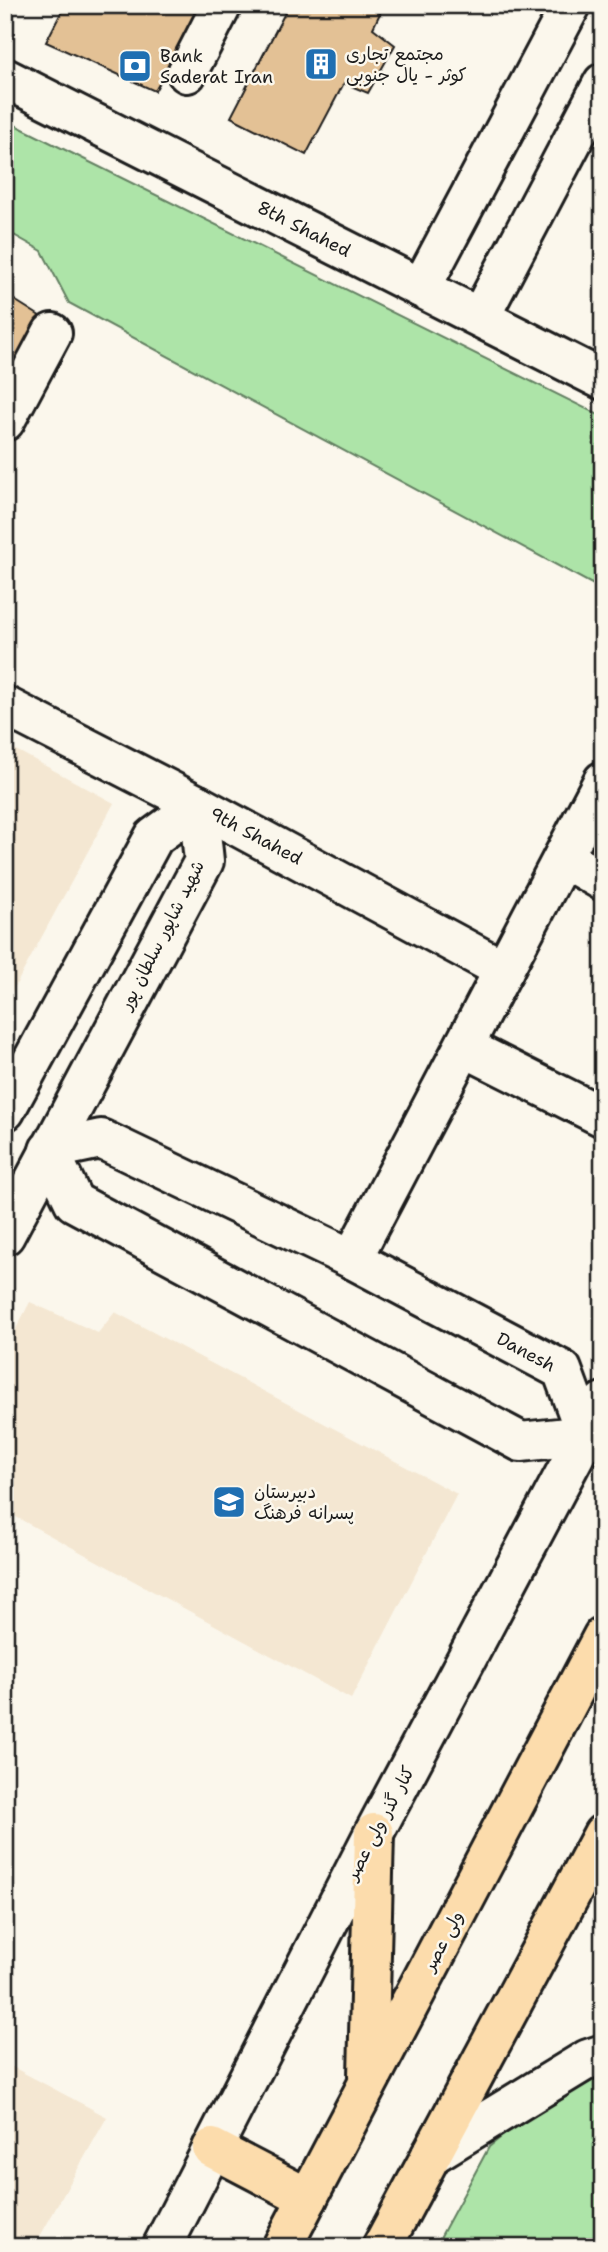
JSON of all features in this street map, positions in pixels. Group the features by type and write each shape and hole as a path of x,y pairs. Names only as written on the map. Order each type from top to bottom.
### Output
{"main road":[{"name":"ولی عصر","path":"282,2247 603,1636"},
{"path":"368,2085 374,1833"},
{"path":"383,2247 603,1834"},
{"path":"212,2148 308,2199"}],"street":[{"path":"187,74 222,5"},
{"path":"421,288 571,5"},
{"name":"8th Shahed","path":"5,78 603,380"},
{"path":"480,317 603,83"},
{"path":"5,421 52,333"},
{"name":"9th Shahed","path":"5,706 198,805 505,970"},
{"path":"352,1259 603,781"},
{"path":"5,1111 154,837 198,805"},
{"name":"شهید شاپور سلطان پور","path":"5,1235 204,862 198,805"},
{"path":"563,858 603,881"},
{"path":"464,1047 603,1117"},
{"name":"Danesh","path":"49,1150 101,1139 352,1259 562,1370 594,1418"},
{"path":"49,1150 74,1202 522,1441 594,1418"},
{"name":"کنار گذر ولی عصر","path":"162,2247 374,1833 594,1418"},
{"path":"430,2155 589,2059 603,2054"}],"shaded area":[{"path":"5,744 114,803 5,1005"},
{"name":"دبیرستان پسرانه فرهنگ","path":"30,1302 98,1333 115,1312 457,1494 351,1699 5,1511 5,1350"},
{"path":"5,2063 107,2117 34,2247 5,2247"}],"green space":[{"path":"5,120 603,417 603,590 69,303 42,251 5,230"},
{"path":"603,2076 603,2228 593,2247 435,2247 489,2147 540,2105"}],"building":[{"name":"Bank Saderat Iran","path":"65,5 203,5 155,91 46,42"},
{"name":"مجتمع تجاری کوثر - یال جنوبی","path":"289,5 384,5 373,28 395,45 368,93 344,83 306,155 231,117"},
{"path":"5,294 43,318 5,389"},
{"path":"603,816 603,863 583,854"}],"place":[{"name":"مجتمع تجاری کوثر - یال جنوبی","path":"321,64"},
{"name":"Bank Saderat Iran","path":"135,66"},
{"name":"دبیرستان پسرانه فرهنگ","path":"229,1502"}]}
